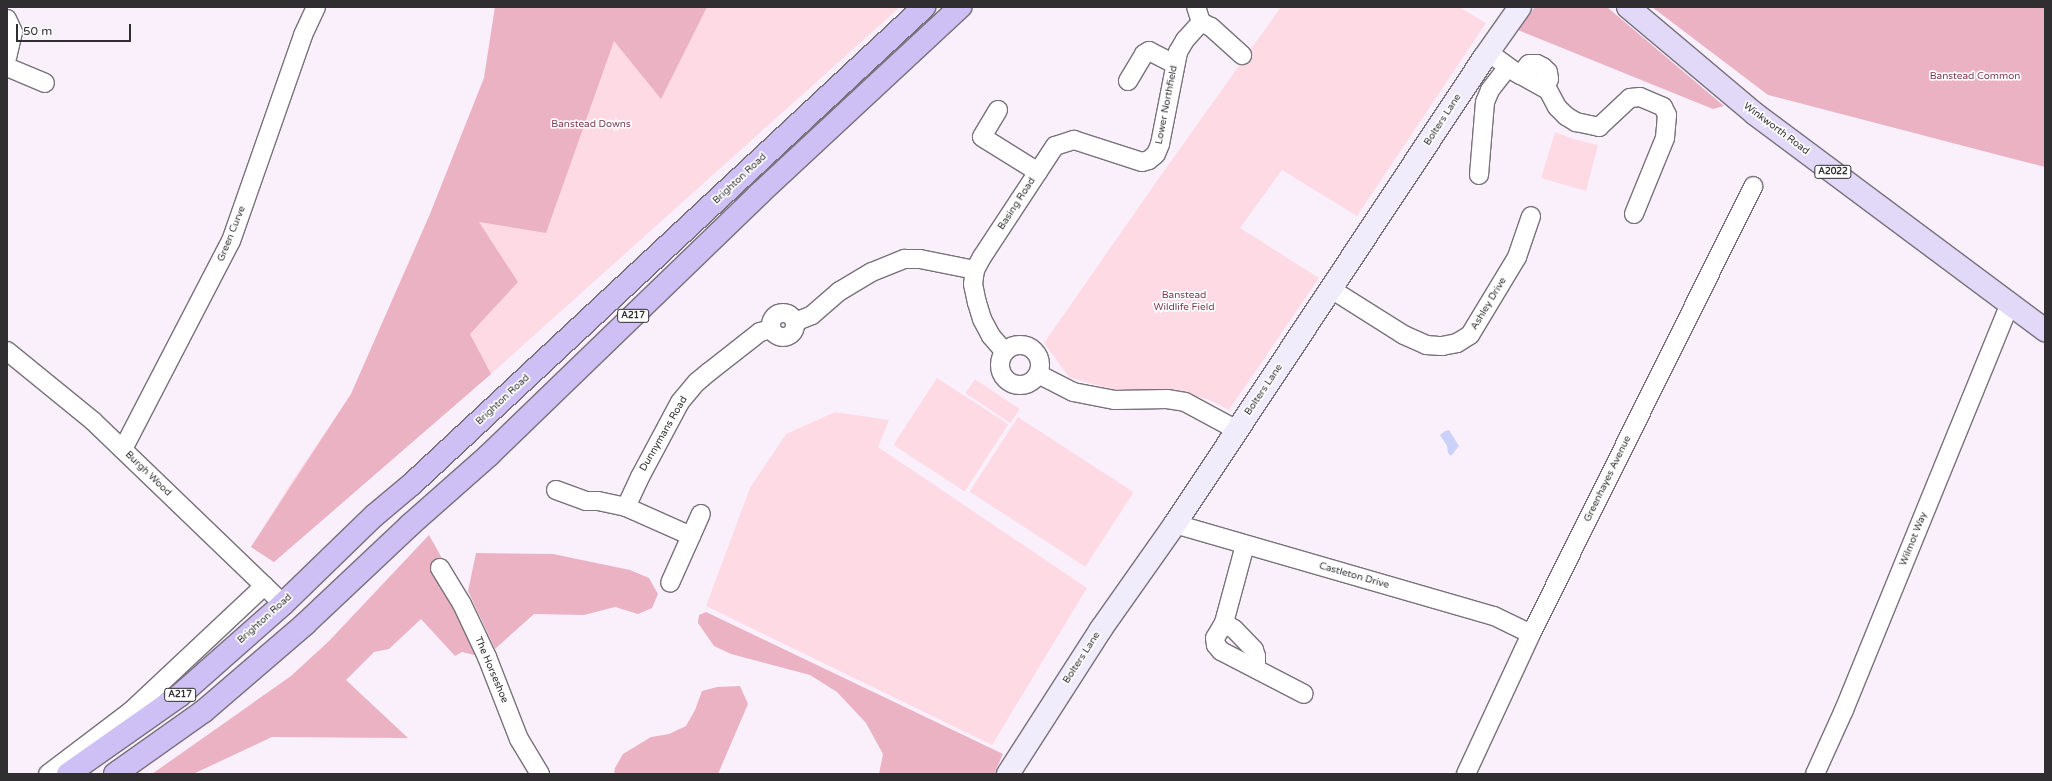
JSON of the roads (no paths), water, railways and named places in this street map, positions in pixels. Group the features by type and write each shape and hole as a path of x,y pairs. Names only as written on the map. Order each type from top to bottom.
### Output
{"highway":[{"name":"Brighton Road","path":"68,774 179,696 283,604 375,515 412,484 924,7"},
{"name":"A217","path":"115,774 204,710 305,624 410,525 489,455 759,194 960,7"}],"main road":[{"name":"Bolters Lane","path":"1008,774 1101,629 1175,524 1488,52 1520,7"},
{"name":"Winkworth Road","path":"1628,7 1755,114 2045,330"}],"street":[{"name":"Green Curve","path":"123,449 231,241 304,36 316,7"},
{"path":"1198,14 1242,55"},
{"name":"Lower Northfield","path":"1149,160 1156,154 1160,144 1174,64 1198,14"},
{"path":"7,19 13,32 7,57"},
{"path":"1128,81 1144,54 1149,51 1174,64"},
{"path":"1488,52 1515,72 1548,90 1557,107 1566,116 1576,122 1588,126 1599,127 1630,98 1640,97 1663,107 1667,115 1665,138 1634,214"},
{"path":"7,67 45,83"},
{"path":"1478,175 1485,102 1490,90 1515,72"},
{"path":"998,110 982,137 1038,172"},
{"name":"Basing Road","path":"975,270 1055,146 1074,140 1142,162 1149,160"},
{"name":"Greenhayes Avenue","path":"1466,774 1531,634 1753,186"},
{"name":"Ashley Drive","path":"1331,289 1404,335 1426,345 1442,346 1457,343 1470,335 1506,277 1517,257 1531,216"},
{"name":"Dunnymans Road","path":"626,507 640,477 680,402 697,382 709,372 760,332 772,329 772,320 782,313 792,317 795,322 812,315 840,292 872,272 904,259 920,258 975,270"},
{"path":"975,270 974,284 982,319 991,336 1004,351"},
{"name":"Wilmot Way","path":"1815,774 1844,710 2010,303"},
{"path":"1017,344 1030,347 1038,358 1038,374 1024,384 1012,383 1006,380 1000,369 999,362 1004,351 1017,344"},
{"name":"Burgh Wood","path":"7,351 93,420 283,604"},
{"path":"1038,374 1073,392 1115,400 1167,399 1185,402 1237,430"},
{"path":"556,490 586,501 598,501 626,507 691,536"},
{"path":"670,583 701,514"},
{"name":"Castleton Drive","path":"1175,524 1494,616 1531,634"},
{"path":"1245,545 1224,623 1215,638 1216,645 1222,651 1304,694"},
{"name":"The Horseshoe","path":"440,568 462,604 487,657 519,739 540,774"},
{"path":"48,774 131,712 264,586"},
{"path":"1224,623 1234,629 1254,650 1256,669"}],"water":[{"path":"1449,430 1459,446 1451,456 1448,453 1447,446 1440,435"}],"park label":[{"name":"Banstead Common","path":"1975,77"},
{"name":"Banstead Downs","path":"591,125"},
{"name":"Banstead Wildlife Field","path":"1184,300"}]}
